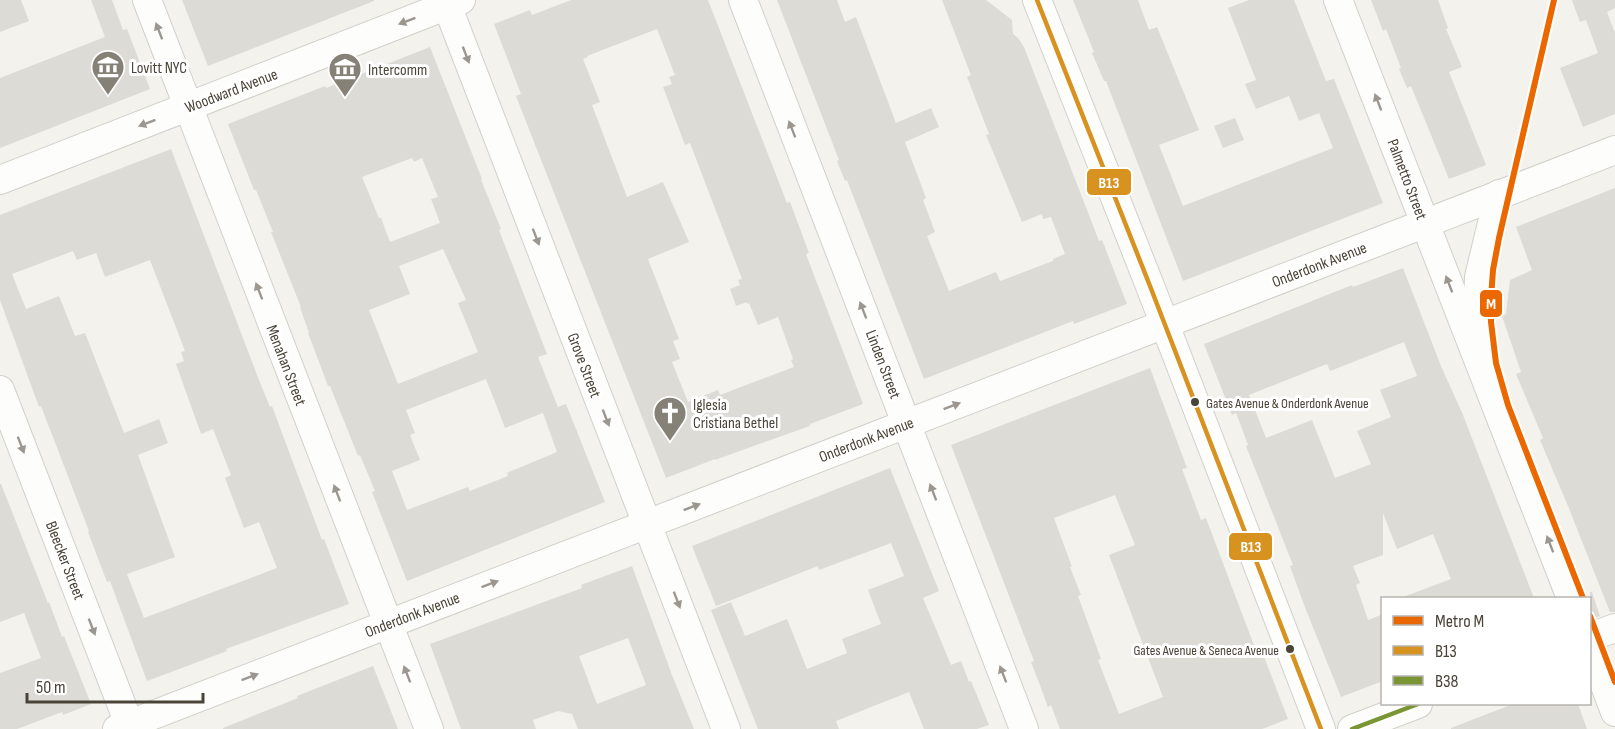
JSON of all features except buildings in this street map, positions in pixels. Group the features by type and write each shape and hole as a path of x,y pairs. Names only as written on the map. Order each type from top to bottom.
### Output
{"street":[{"name":"Menahan Street","path":"147,0 429,729"},
{"name":"Linden Street","path":"743,0 1024,729"},
{"path":"1038,0 1322,729"},
{"name":"Palmetto Street","path":"1338,0 1571,597"},
{"name":"Woodward Avenue","path":"0,180 451,2"},
{"name":"Grove Street","path":"451,2 726,729"},
{"name":"Onderdonk Avenue","path":"126,727 1615,150"},
{"name":"Palmetto Street","path":"1478,359 1476,336 1479,277 1499,194"},
{"name":"Bleecker Street","path":"0,390 126,727"},
{"path":"1591,637 1615,628"},
{"path":"1591,649 1615,712"},
{"path":"1352,729 1415,705"}],"metro line":[{"name":"M","path":"1554,0 1499,238 1493,270 1491,322 1496,363 1508,405 1583,597"},
{"name":"M","path":"1591,619 1615,682"}],"transit line":[{"name":"B13","path":"1037,0 1321,729"},
{"name":"B38","path":"1352,729 1415,705"}],"place":[{"name":"Lovitt NYC","path":"108,96"},
{"name":"Intercomm","path":"345,98"},
{"name":"Gates Avenue & Onderdonk Avenue","path":"1195,402"},
{"name":"Iglesia Cristiana Bethel","path":"670,442"},
{"name":"Gates Avenue & Seneca Avenue","path":"1290,649"}]}
